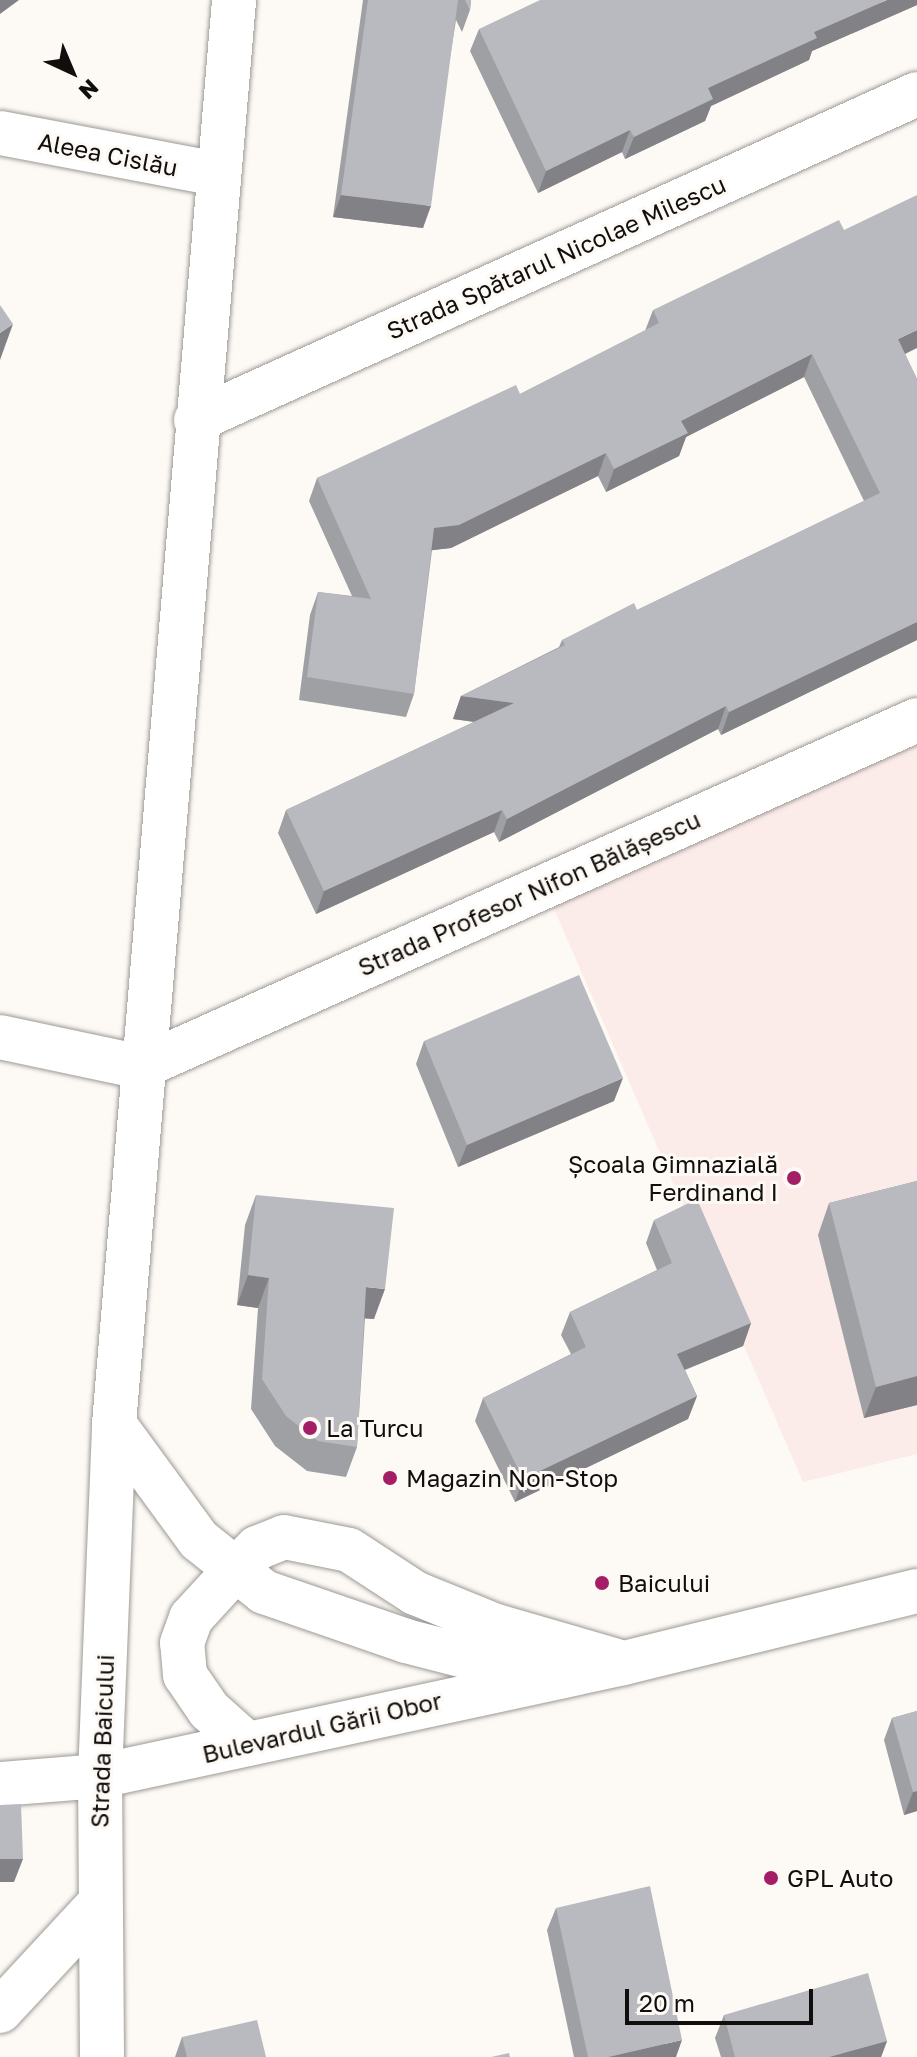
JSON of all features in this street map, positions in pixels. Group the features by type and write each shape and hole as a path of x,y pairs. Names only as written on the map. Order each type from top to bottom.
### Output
{"main road":[{"name":"Strada Baicului","path":"102,2057 100,1776 114,1424 216,174 234,0"},
{"name":"Strada Spătarul Nicolae Milescu","path":"196,420 917,94"},
{"name":"Aleea Cislău","path":"0,133 216,174"},
{"name":"Strada Profesor Nifon Bălășescu","path":"141,1067 917,720"},
{"path":"0,1037 141,1067"},
{"path":"114,1424 199,1540 264,1592 406,1641 544,1677"},
{"path":"247,1744 209,1710 185,1675 182,1643 191,1618 236,1569 257,1548 284,1537 315,1540 349,1550 415,1593 456,1610 624,1663"},
{"name":"Bulevardul Gării Obor","path":"0,1784 100,1776 544,1677 624,1663 917,1591"},
{"path":"0,2011 99,1904"}],"shaded area":[{"name":"Școala Gimnazială Ferdinand I","path":"917,745 917,1454 803,1482 551,902"}],"building":[{"path":"368,0 458,0 431,206 341,195"},
{"path":"540,0 887,0 814,32 817,38 708,88 713,99 634,137 630,130 546,171 479,29"},
{"path":"917,195 917,330 898,339 917,379 917,622 729,712 726,706 507,819 502,810 324,891 286,810 514,703 461,696 565,645 562,640 634,603 637,610 880,493 812,354 681,421 688,433 614,469 606,453 459,525 434,528 414,694 307,677 318,592 371,599 317,478 516,385 520,394 659,323 653,310 839,220 844,230"},
{"path":"0,305 13,324 0,333"},
{"path":"579,975 623,1078 467,1145 424,1041"},
{"path":"917,1181 917,1376 876,1387 829,1203"},
{"path":"256,1195 394,1208 385,1289 366,1287 357,1447 318,1441 286,1416 262,1379 269,1278 248,1275"},
{"path":"697,1199 751,1323 677,1354 697,1396 523,1479 483,1398 586,1347 570,1312 672,1263 654,1220"},
{"path":"917,1711 917,1791 913,1792 892,1718"},
{"path":"21,1804 23,1859 0,1859 0,1805"},
{"path":"650,1886 682,2040 608,2057 588,2057 556,1908"},
{"path":"868,1973 887,2041 829,2057 735,2057 724,2015"},
{"path":"257,2020 266,2057 187,2057 182,2037"}],"place":[{"name":"Școala Gimnazială Ferdinand I","path":"794,1178"},
{"name":"La Turcu","path":"310,1428"},
{"name":"Magazin Non-Stop","path":"390,1478"},
{"name":"Baicului","path":"602,1583"},
{"name":"GPL Auto","path":"771,1878"}]}
